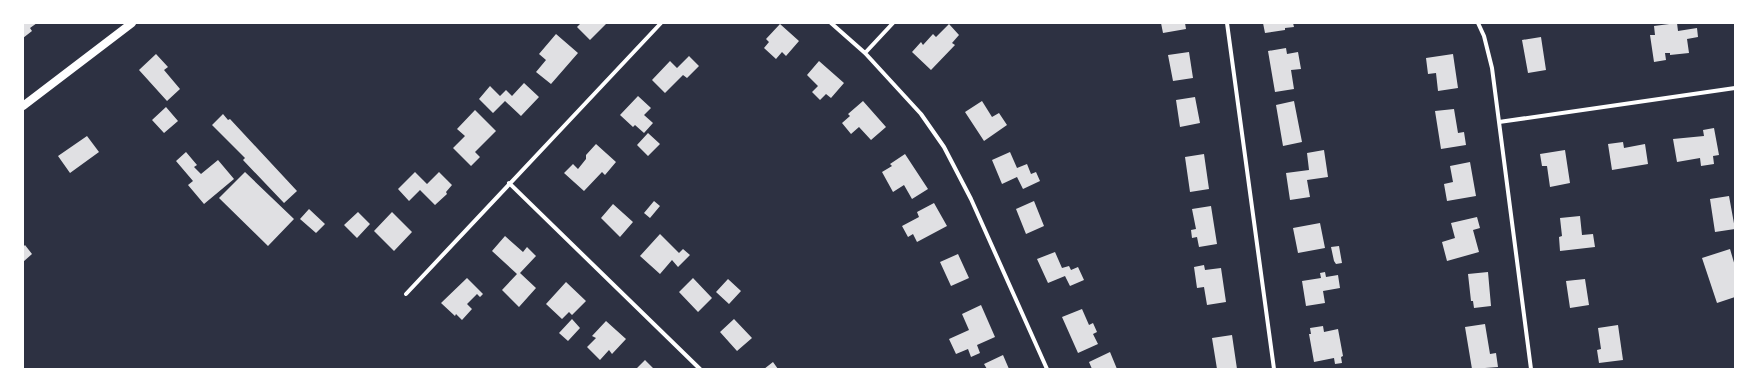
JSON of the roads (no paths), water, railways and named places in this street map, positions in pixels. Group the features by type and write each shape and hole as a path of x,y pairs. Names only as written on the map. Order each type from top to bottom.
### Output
{"main road":[{"path":"23,106 129,24"}],"street":[{"path":"406,294 661,23"},
{"path":"831,23 865,53 921,114 944,147 971,199 1047,369"},
{"path":"865,53 894,23"},
{"path":"1227,23 1274,369"},
{"path":"1478,23 1484,36 1492,68 1531,369"},
{"path":"1499,122 1735,88"},
{"path":"509,183 700,369"}]}
